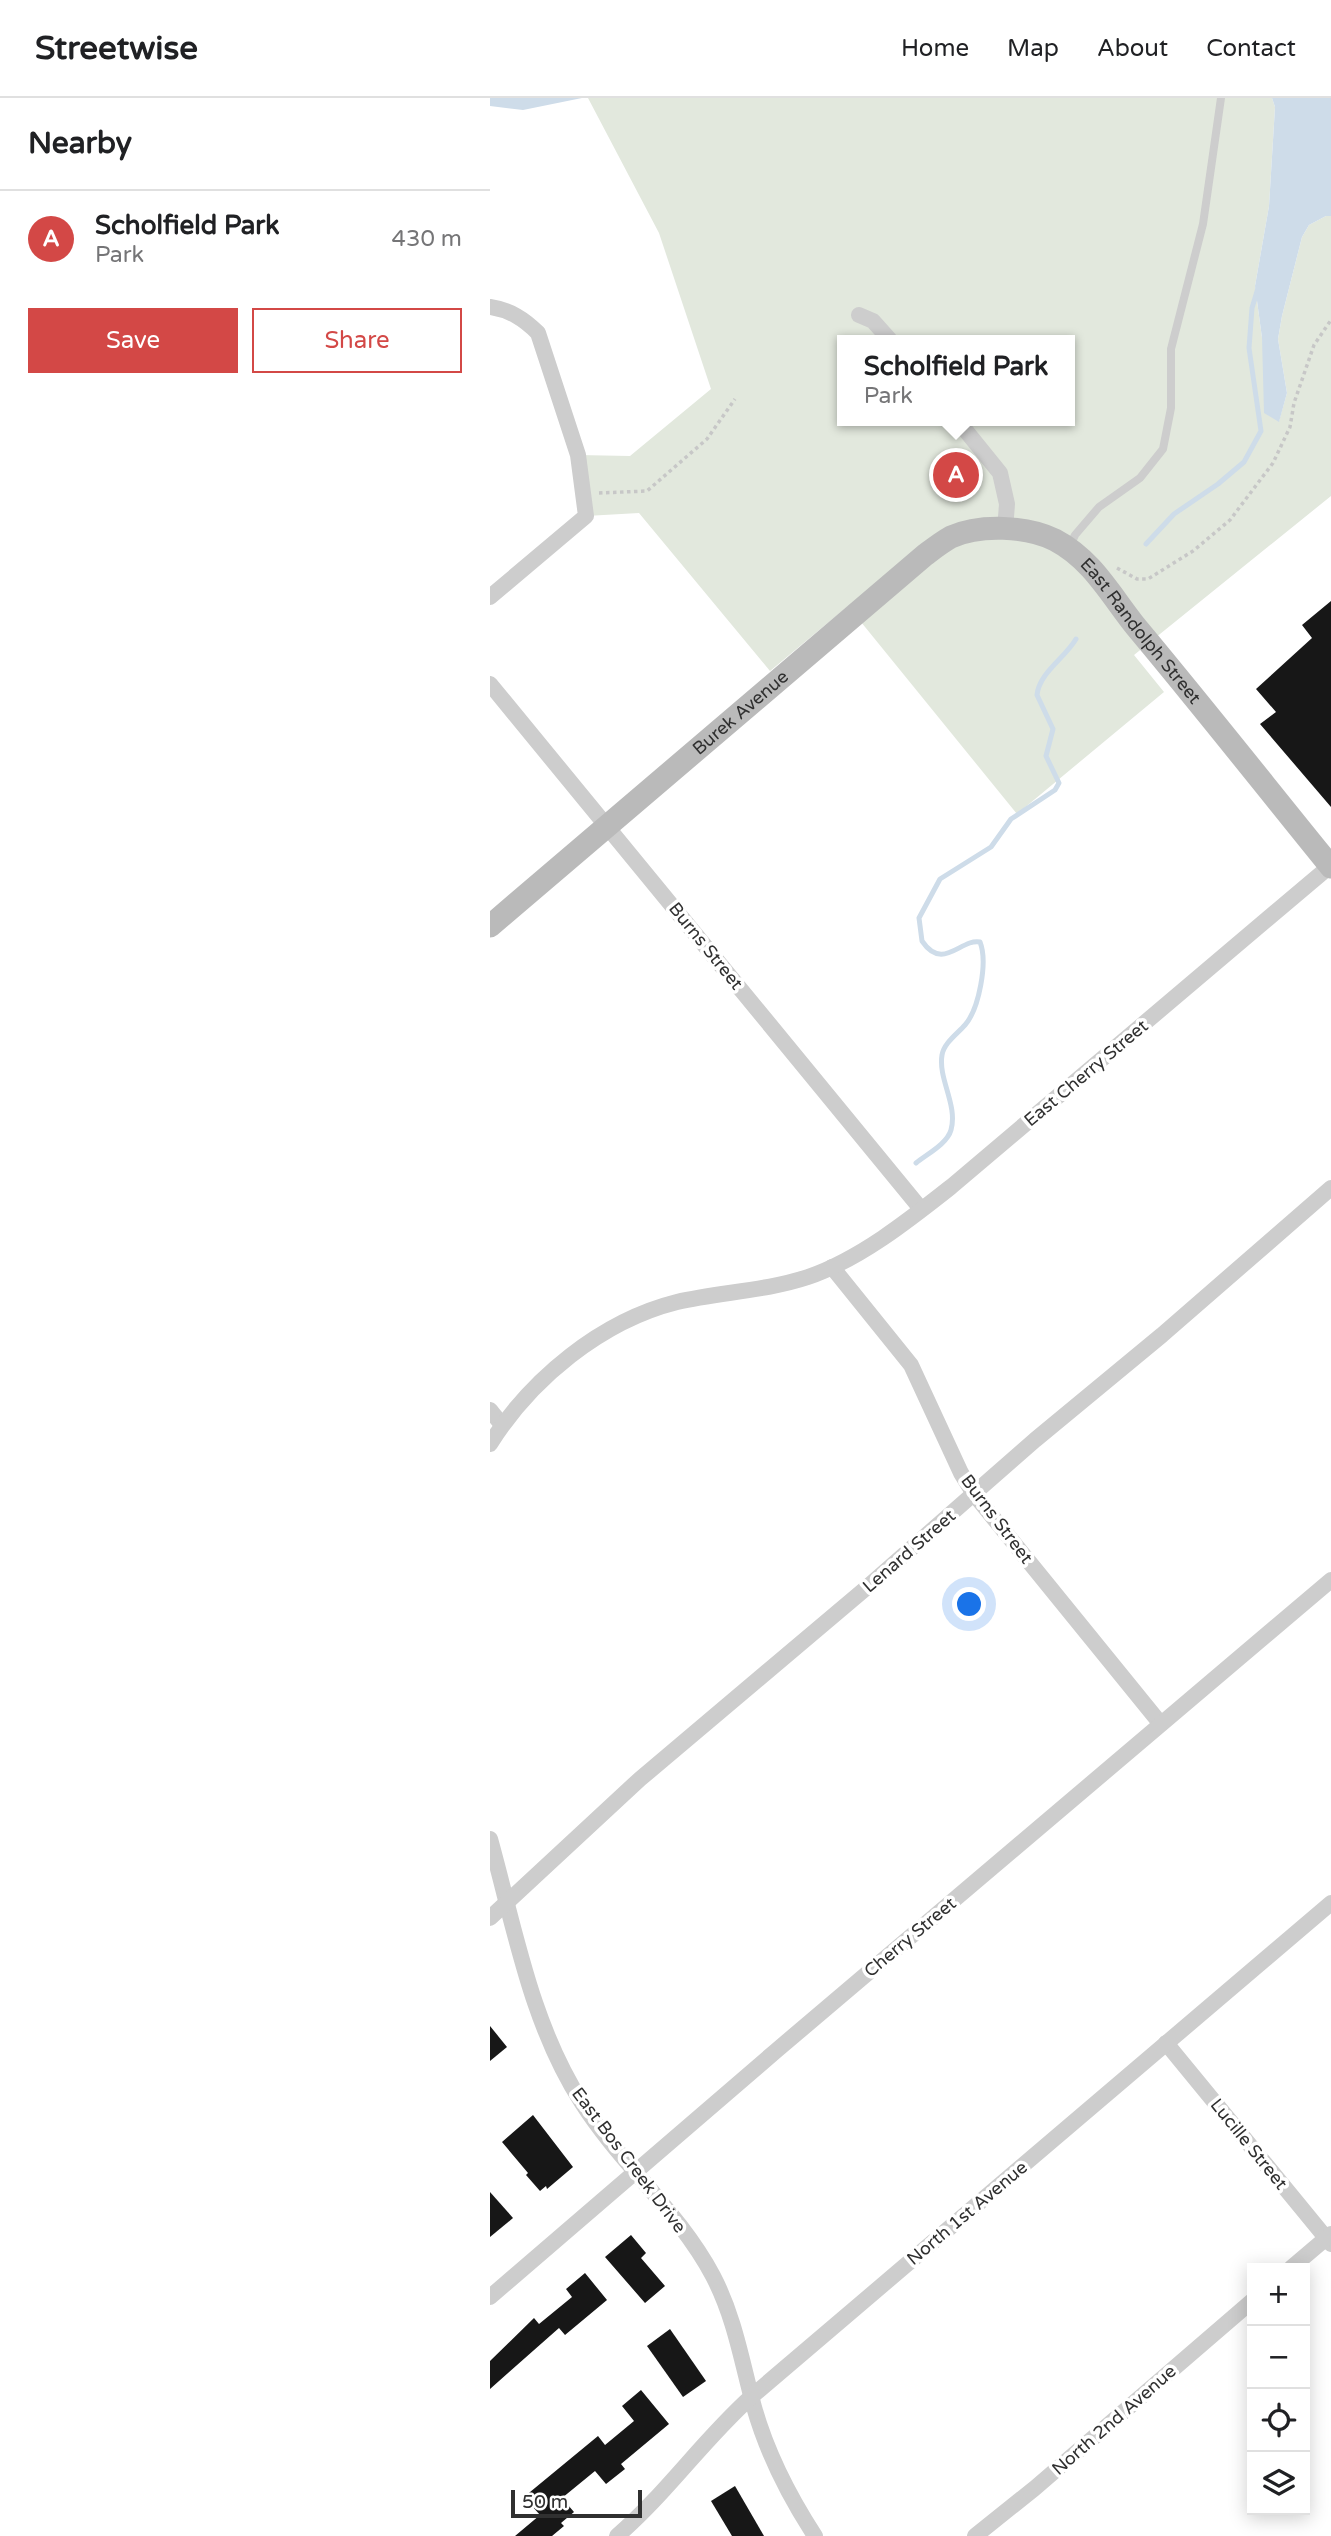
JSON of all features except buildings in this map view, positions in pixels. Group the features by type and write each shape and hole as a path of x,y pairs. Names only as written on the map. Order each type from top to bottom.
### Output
{"street":[{"path":"490,307 500,308 524,319 538,333 578,455 586,516 490,597"},
{"path":"859,315 873,321 886,335"},
{"path":"962,426 1000,472 1007,504 1005,530"},
{"name":"East Randolph Street","path":"1005,530 1041,535 1087,562 1122,610 1331,866"},
{"name":"Burek Avenue","path":"490,926 935,548 960,534 1005,530"},
{"name":"Burns Street","path":"490,684 921,1209"},
{"name":"East Cherry Street","path":"832,1267 921,1209 1331,866"},
{"name":"Lenard Street","path":"490,1918 640,1779 1331,1188"},
{"path":"490,1444 502,1425 552,1372 576,1352 618,1326 675,1303 797,1280 832,1267"},
{"name":"Burns Street","path":"832,1267 916,1373 961,1473 974,1494 1160,1723"},
{"path":"490,1410 502,1425"},
{"name":"Cherry Street","path":"490,2297 1160,1723 1331,1580"},
{"name":"East Bos Creek Drive","path":"490,1839 535,2003 560,2064 591,2116 680,2226 713,2276 738,2340 751,2397 772,2459 815,2536"},
{"name":"North 1st Avenue","path":"617,2536 649,2506 726,2420 751,2397 1331,1903"},
{"name":"Lucille Street","path":"1166,2043 1329,2239"},
{"path":"1298,2263 1329,2239"},
{"name":"North 2nd Avenue","path":"975,2536 1035,2488 1247,2305"}],"lane":[{"path":"1069,549 1075,535 1100,507 1140,478 1163,449 1171,408 1171,349 1203,224 1221,98"}],"path":[{"path":"1115,567 1137,579 1148,579 1193,551 1230,520 1273,463 1290,427 1294,403 1314,345 1331,320"},
{"path":"583,493 647,491 707,439 735,400"}],"shaded area":[{"path":"588,98 1272,98 1275,107 1269,206 1255,286 1262,338 1279,421 1287,393 1278,339 1302,237 1309,225 1331,216 1331,496 1134,655 1164,692 1017,814 848,606 770,671 639,513 586,516 578,455 630,456 711,389 659,233"}],"water":[{"path":"490,98 582,98 523,110 490,106"},
{"path":"1272,98 1331,98 1331,216 1309,225 1302,237 1282,316 1278,339 1287,393 1279,422 1264,413 1262,338 1255,286 1269,206 1275,107"}],"waterway":[{"path":"1146,544 1174,514 1218,484 1244,462 1261,431 1249,348 1252,308 1258,288"},
{"path":"916,1163 941,1144 951,1130 952,1111 943,1073 942,1055 951,1039 970,1018 981,985 983,961 980,942 973,942 945,954 930,950 922,941 919,918 940,879 991,847 1011,819 1055,790 1059,783 1046,756 1053,729 1037,695 1042,680 1076,639"}],"place":[{"name":"Scholfield Park","path":"956,475"}]}
